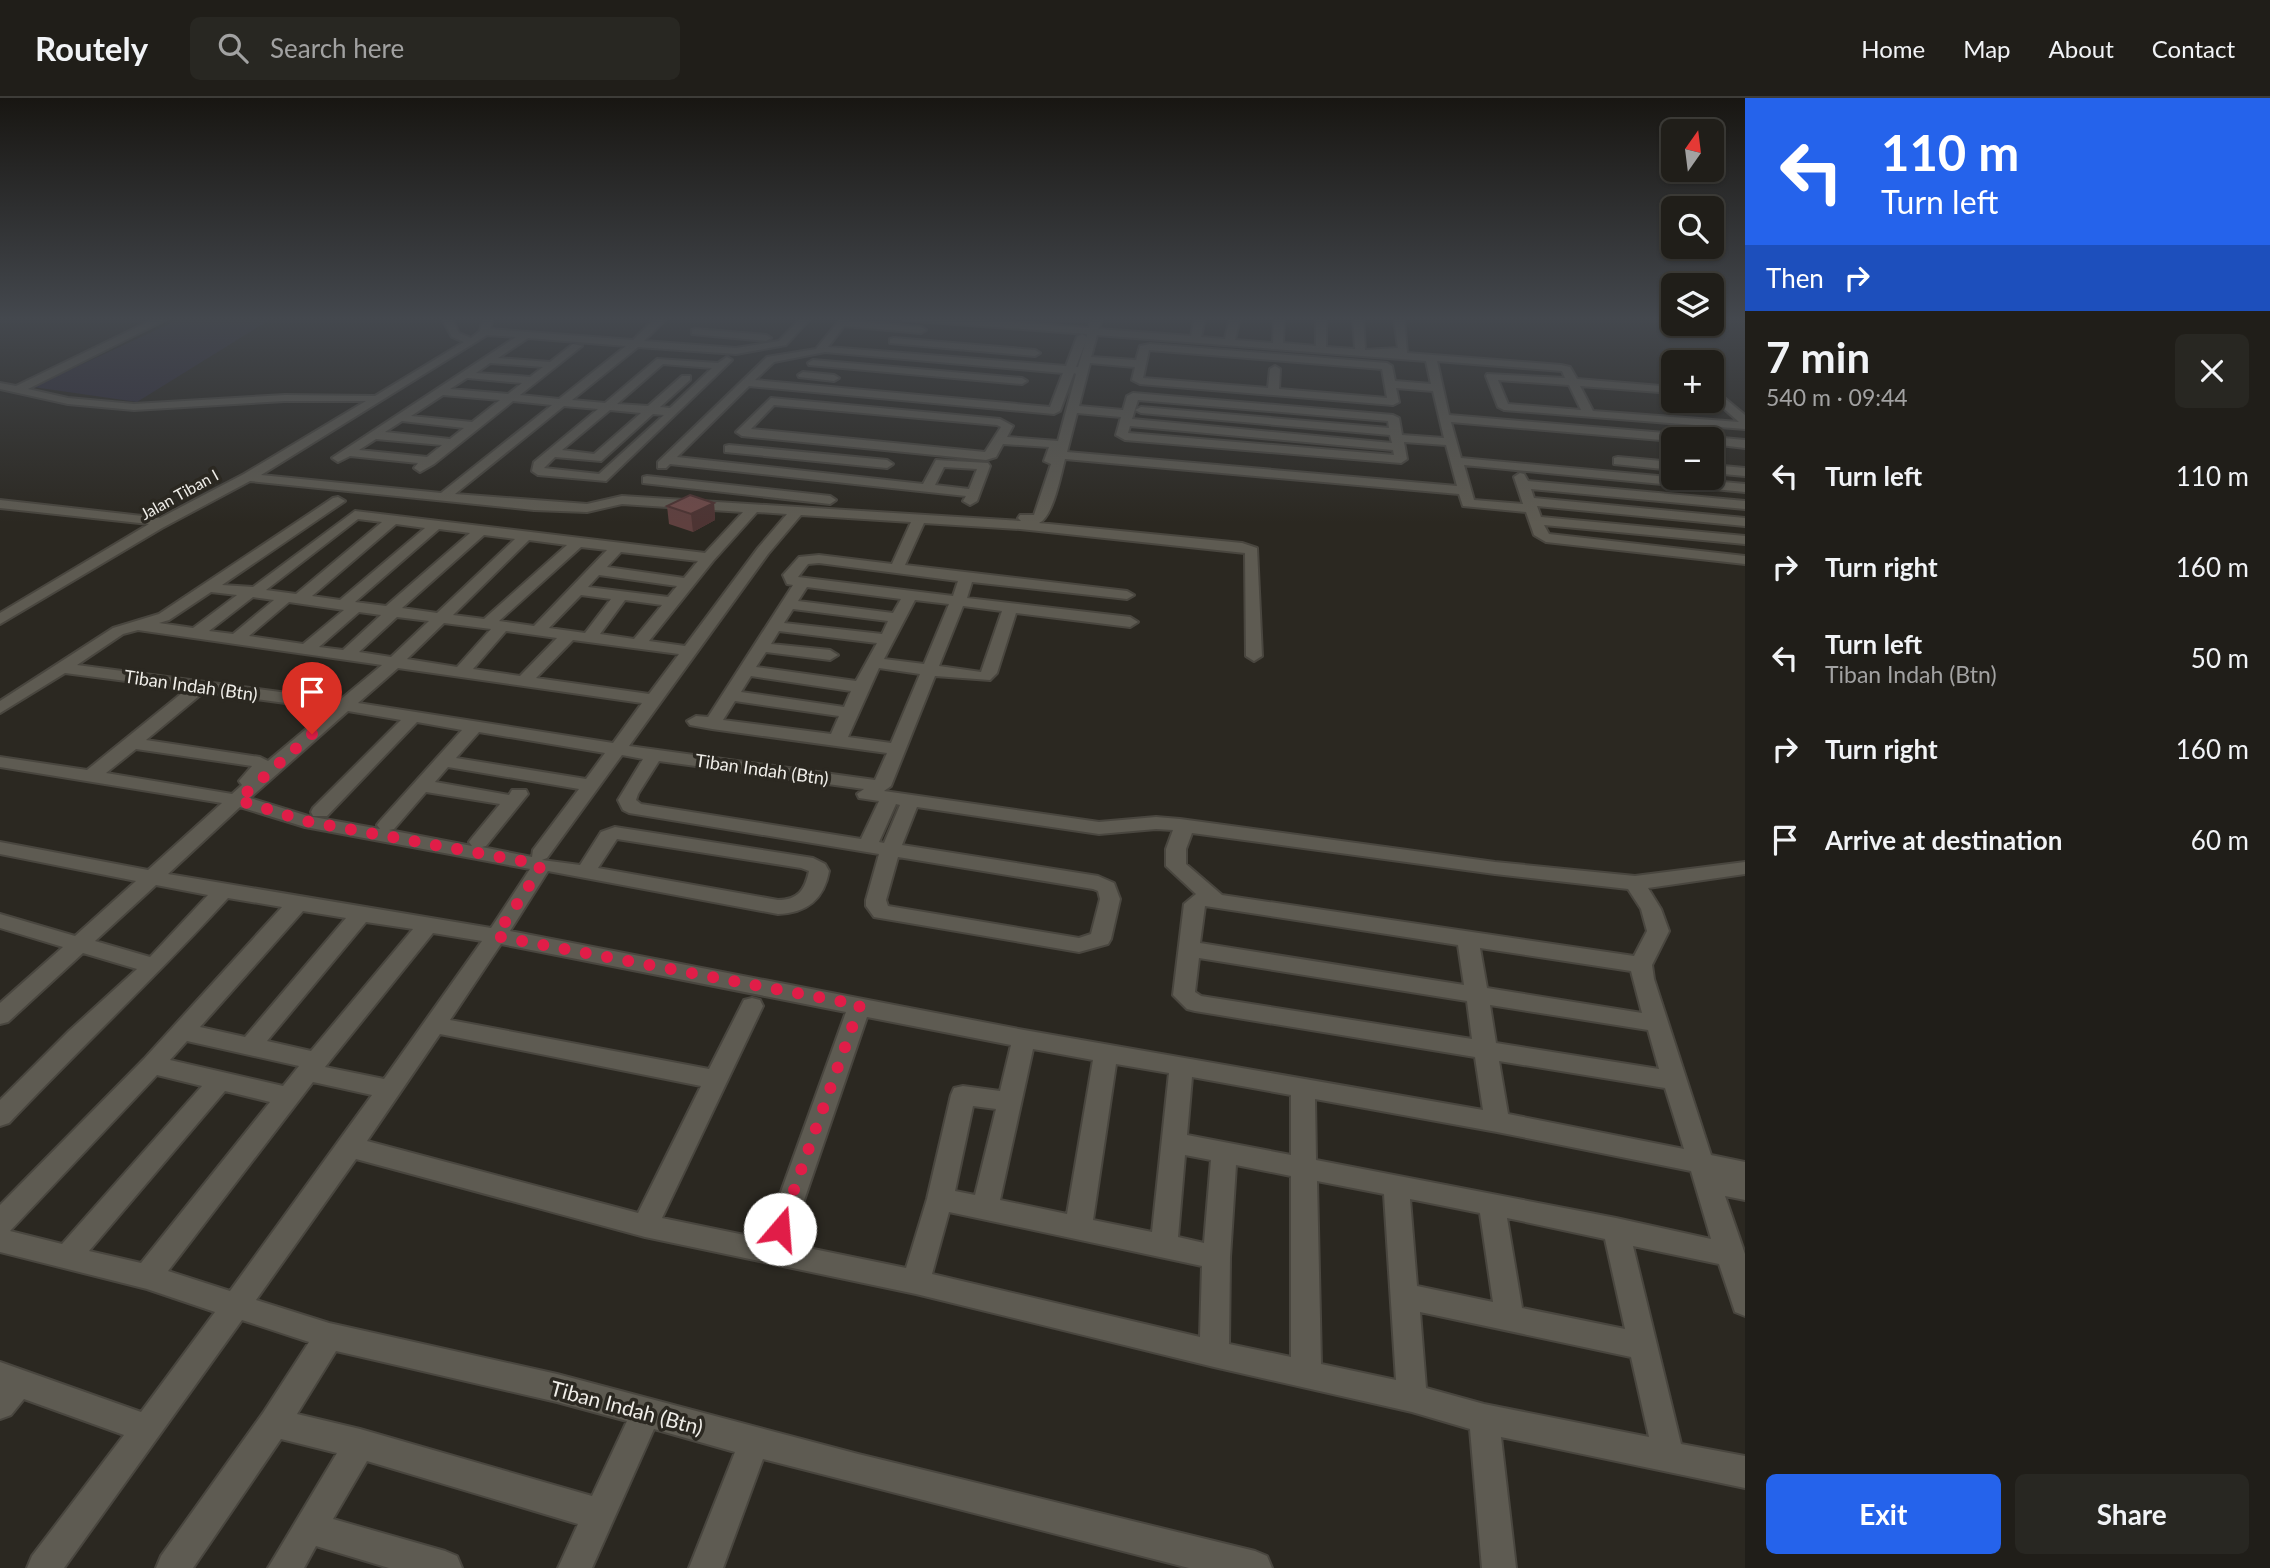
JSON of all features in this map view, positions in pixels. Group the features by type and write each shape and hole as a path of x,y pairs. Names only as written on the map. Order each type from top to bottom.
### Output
{"street":[{"path":"0,386 68,401 134,407 285,398 373,399 397,386"},
{"path":"17,390 26,386"},
{"path":"452,386 343,455 425,464 528,386"},
{"path":"445,496 582,386"},
{"path":"633,386 538,465 538,471 602,478 701,386"},
{"path":"553,453 597,458 676,386"},
{"path":"714,466 741,432 737,414 746,386"},
{"path":"777,386 1054,411 1069,386"},
{"path":"865,394 871,386"},
{"path":"932,401 942,386"},
{"path":"1010,407 1019,386"},
{"path":"247,477 534,506 586,508 622,500 920,519 1039,519 1073,410 1077,386"},
{"path":"1181,386 1390,403 1394,401 1390,386"},
{"path":"1273,386 1273,394"},
{"path":"1408,386 1436,388 1468,503 1532,510 1671,533 1745,540"},
{"path":"1492,386 1502,406 1561,386"},
{"path":"1515,386 1589,414 1630,412 1677,421 1718,425 1745,424"},
{"path":"1572,386 1589,414"},
{"path":"1588,386 1616,391 1661,389"},
{"path":"1655,388 1661,397"},
{"path":"628,390 641,391"},
{"path":"443,392 673,412"},
{"path":"654,393 667,394"},
{"path":"1128,415 1133,397 1138,396 1389,417 1393,419 1398,439"},
{"name":"Jalan Tiban I","path":"0,616 157,525 247,477 373,399"},
{"name":"Jalan Tiban I","path":"0,616 156,522 242,476 373,399"},
{"path":"622,500 647,481 667,460 737,414 771,401 806,405 829,424 922,432 961,436 988,455 1007,426 1004,424 961,436 829,424 780,436 741,432"},
{"path":"427,402 498,408"},
{"path":"1724,404 1745,424"},
{"path":"797,415 806,405"},
{"path":"1073,410 1450,442"},
{"path":"1671,413 1677,421"},
{"path":"1710,413 1718,425"},
{"path":"401,418 476,426"},
{"path":"1444,418 1661,437"},
{"path":"589,423 631,427"},
{"path":"780,436 789,425"},
{"path":"1601,432 1625,476"},
{"path":"375,435 453,443"},
{"path":"1000,440 1056,444 1023,520"},
{"path":"568,441 636,448"},
{"path":"1724,442 1745,444"},
{"path":"729,449 890,461 876,483"},
{"path":"1060,455 1465,491"},
{"path":"1724,455 1745,457"},
{"path":"667,460 927,488 971,497 984,466 940,463 927,488"},
{"path":"1456,461 1745,488"},
{"path":"1618,461 1661,465"},
{"path":"1724,471 1745,472"},
{"path":"824,500 839,479"},
{"path":"647,481 1023,520 1234,546 1252,551 1254,656"},
{"path":"1745,505 1521,481 1541,535 1550,539 1745,560"},
{"path":"638,644 708,558 759,509 780,495"},
{"path":"1662,497 1671,515"},
{"path":"0,708 118,631 158,621 338,501"},
{"path":"0,504 156,522"},
{"path":"195,634 369,504"},
{"path":"1532,510 1671,515 1745,522"},
{"path":"44,1568 147,1429 499,937 542,861 590,785 763,551 797,511"},
{"path":"355,515 708,558"},
{"path":"897,568 920,519"},
{"path":"235,640 393,520"},
{"path":"304,651 436,525"},
{"path":"346,656 481,530"},
{"path":"1671,533 1683,553"},
{"path":"0,1016 236,799 393,664 438,618 527,536"},
{"path":"460,673 494,626 578,542"},
{"path":"537,632 618,547"},
{"path":"636,576 657,551"},
{"path":"1126,595 807,559 789,578 802,583 909,597 1130,622"},
{"path":"596,570 687,583"},
{"path":"868,845 880,818 898,749 964,588 964,577"},
{"path":"802,583 744,670 731,695 704,723 898,749"},
{"path":"207,587 689,651"},
{"path":"577,590 672,602"},
{"path":"589,638 621,595"},
{"path":"837,741 861,687 909,597"},
{"path":"0,600 18,603"},
{"path":"790,604 897,618"},
{"path":"874,663 984,677 989,673 1010,609"},
{"path":"138,625 654,700"},
{"path":"774,625 886,639"},
{"path":"817,680 844,633"},
{"path":"523,682 568,636"},
{"path":"760,647 830,655"},
{"name":"Tiban Indah (Btn)","path":"64,668 346,706 618,748 652,758 886,792 911,800 1099,828 1156,823 1180,825 1494,868 1635,883 1745,867"},
{"path":"744,670 861,687"},
{"path":"89,778 200,687"},
{"path":"731,695 850,713"},
{"path":"320,812 412,717"},
{"path":"387,825 475,726"},
{"path":"133,743 260,762 262,766 236,799"},
{"path":"652,758 627,800 630,806 636,809 891,848 1098,883 1107,888 1110,899 1102,935 1095,943 1079,945 881,912 876,906 876,900 891,848 911,800"},
{"path":"444,761 590,785"},
{"path":"0,762 320,812 478,842 585,872 788,908 797,906 810,897 819,872 818,868 806,862 615,833 608,836 585,872"},
{"path":"478,842 532,776"},
{"path":"423,786 514,801"},
{"path":"236,799 305,821 542,861"},
{"path":"880,818 902,820"},
{"path":"1180,825 1183,832 1177,849 1176,866 1215,900"},
{"path":"0,848 223,891 363,912 499,937 1024,1039 1497,1122 1703,1173 1745,1189"},
{"path":"1635,883 1651,909 1658,931 1641,965 1656,1023 1732,1255 1745,1303"},
{"path":"0,1116 77,1037 154,966 223,891"},
{"path":"1641,965 1215,900 1196,902 1184,995 1195,1003 1674,1080"},
{"path":"0,1223 152,1065 298,903"},
{"path":"251,1045 363,912"},
{"path":"2,923 154,966"},
{"path":"147,1277 312,1067 429,924"},
{"path":"1468,939 1497,1122"},
{"path":"1189,948 1656,1023"},
{"path":"773,1251 860,1005"},
{"path":"645,1226 752,1006"},
{"path":"435,1025 718,1080"},
{"path":"181,1031 251,1045 312,1067 390,1090"},
{"path":"985,1209 1024,1039"},
{"path":"1078,1228 1106,1054"},
{"path":"152,1065 290,1097"},
{"path":"1164,1246 1181,1067"},
{"path":"68,1256 220,1081"},
{"path":"1303,1089 1306,1373"},
{"path":"916,1282 940,1199 963,1095 1010,1102"},
{"path":"1175,1143 1492,1204 1732,1255"},
{"path":"350,1147 645,1226 916,1282 1214,1354 1412,1398 1485,1419 1668,1454 1745,1472"},
{"path":"1214,1354 1216,1257 1224,1152"},
{"path":"1703,1173 1745,1172"},
{"path":"1396,1185 1412,1398"},
{"path":"940,1199 1216,1257"},
{"path":"1492,1204 1509,1318"},
{"path":"1616,1230 1668,1454"},
{"name":"Tiban Indah (Btn)","path":"0,1240 147,1277 234,1307 330,1335 557,1388 858,1470 1247,1567"},
{"path":"1404,1296 1642,1346"},
{"path":"173,1568 274,1423 330,1335"},
{"path":"6,1388 147,1429"},
{"path":"575,1568 646,1413"},
{"path":"1485,1419 1499,1568"},
{"path":"274,1423 360,1444 599,1514"},
{"path":"706,1568 755,1440"},
{"path":"285,1568 360,1444"},
{"path":"309,1528 445,1568"}],"shaded area":[{"path":"36,386 163,386 137,402 33,387"}],"building":[{"path":"690,495 714,503 691,514 667,506"}],"route":[{"path":"312,734 238,800 305,821 538,864 540,869 496,936 860,1005 780,1229"}]}
